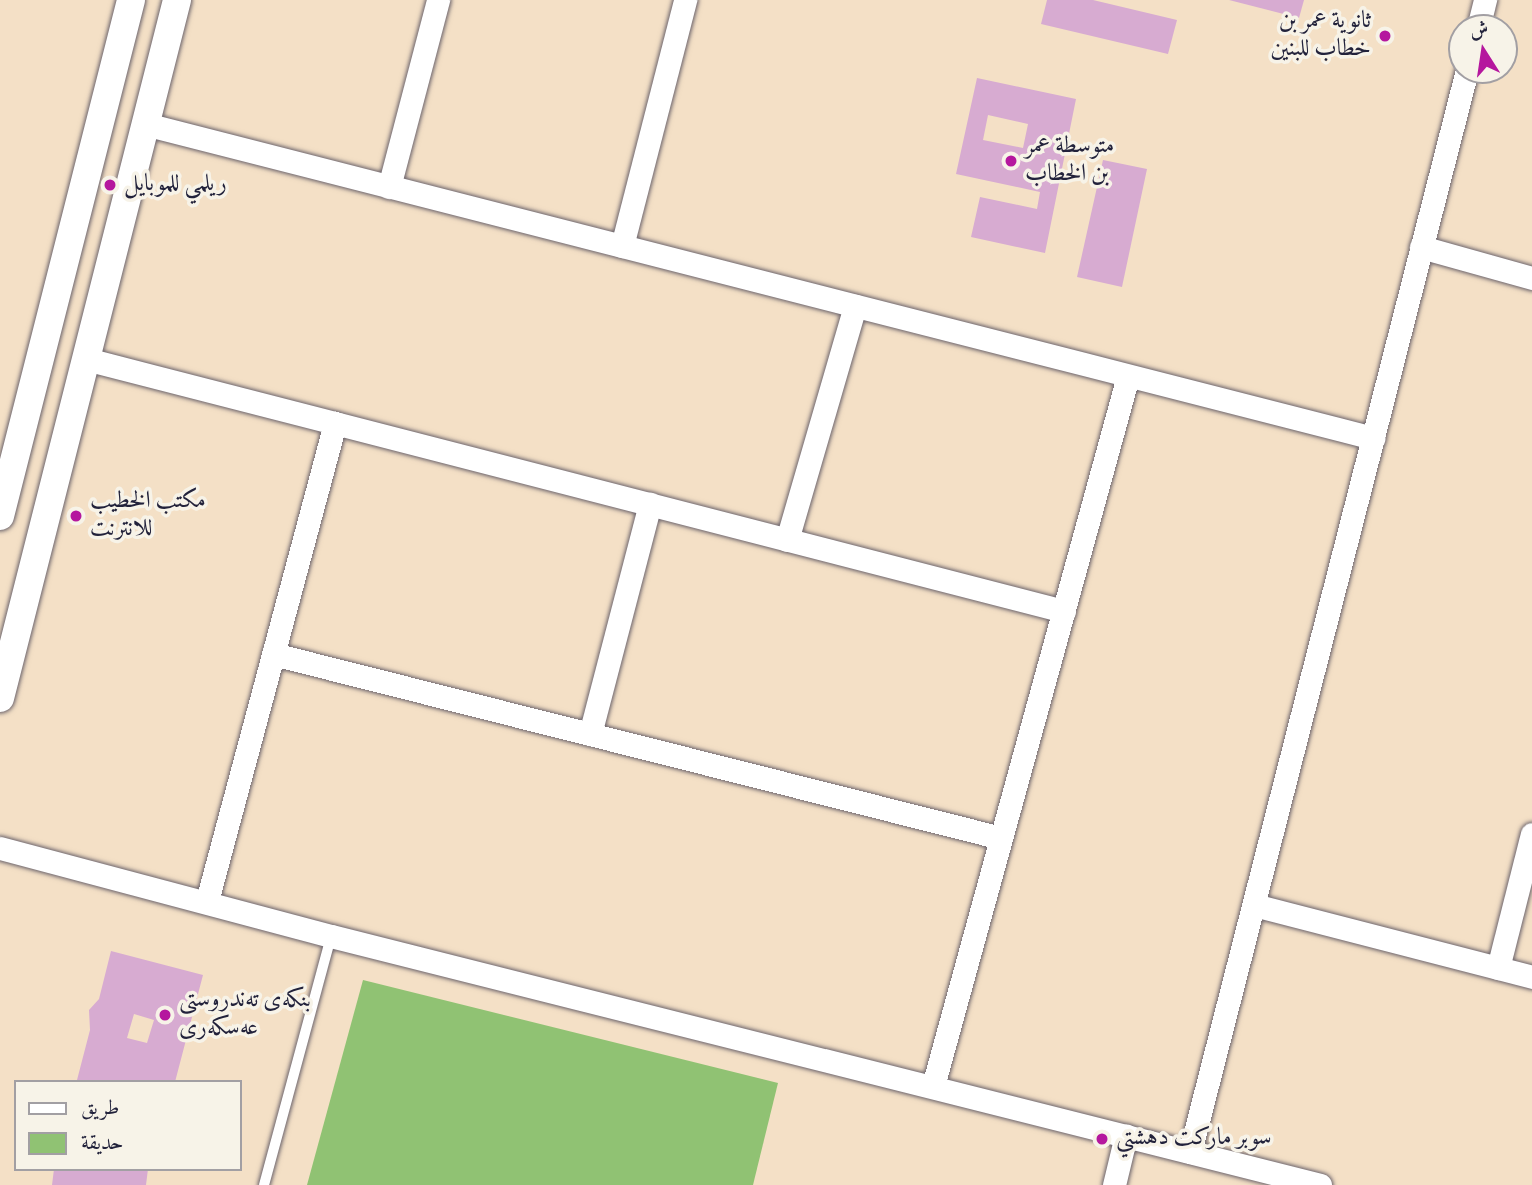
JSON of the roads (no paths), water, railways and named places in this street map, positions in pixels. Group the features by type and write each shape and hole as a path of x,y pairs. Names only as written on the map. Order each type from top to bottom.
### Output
{"street":[{"path":"0,516 131,0"},
{"path":"1,689 177,0"},
{"path":"389,187 438,0"},
{"path":"622,246 685,0"},
{"path":"1191,1152 1463,84"},
{"path":"145,124 1373,438"},
{"path":"1422,247 1532,278"},
{"path":"787,540 855,306"},
{"path":"86,359 1064,611"},
{"path":"933,1086 1128,376"},
{"path":"207,901 335,423"},
{"path":"590,734 650,504"},
{"path":"274,654 1001,838"},
{"path":"1498,968 1532,834"},
{"path":"0,848 331,936 1320,1185"},
{"path":"1254,905 1532,977"},
{"path":"1114,1185 1126,1135"}],"lane":[{"path":"264,1185 331,936"}],"place":[{"name":"ثانوية عمر بن خطاب للبنين","path":"1385,36"},
{"name":"متوسطة عمر بن الخطاب","path":"1011,161"},
{"name":"ريلمي للموبايل","path":"110,185"},
{"name":"مكتب الخطيب للانترنت","path":"76,516"},
{"name":"بنکەی تەندروستی عەسکەری","path":"165,1015"},
{"name":"سوبر ماركت دهشتي","path":"1102,1139"}]}
